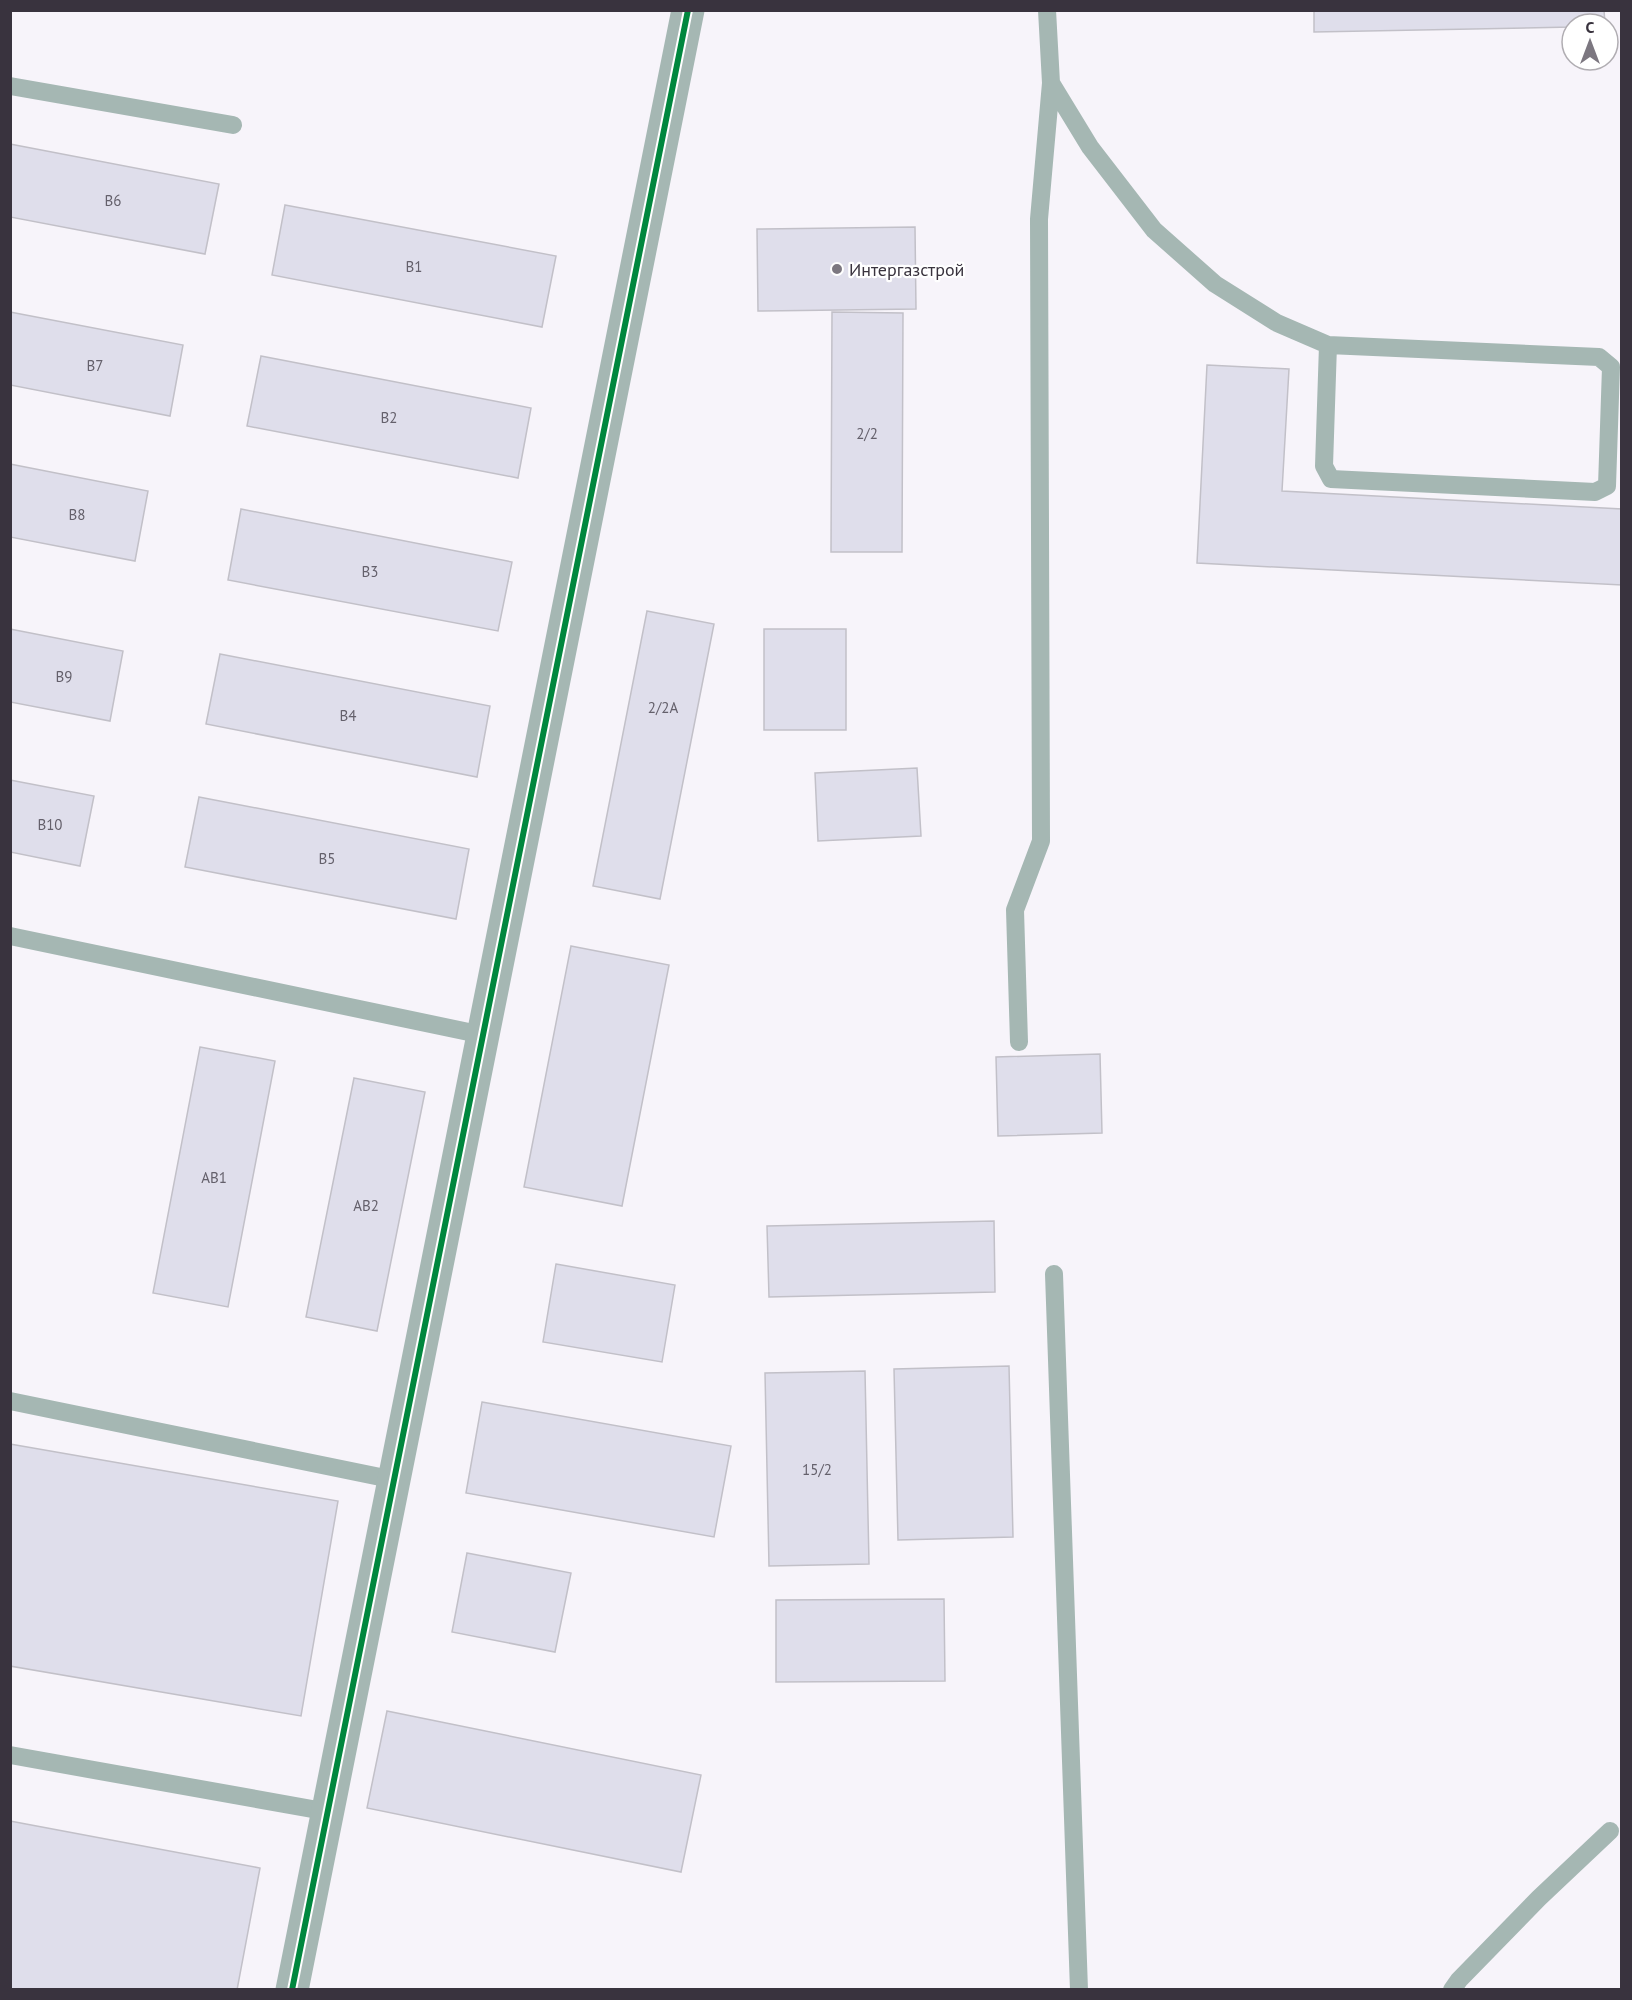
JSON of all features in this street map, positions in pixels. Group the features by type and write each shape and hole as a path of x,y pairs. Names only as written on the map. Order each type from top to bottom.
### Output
{"street":[{"path":"292,1989 688,10"}],"lane":[{"path":"1019,1042 1015,910 1041,841 1039,219 1051,83 1047,10"},
{"path":"1051,83 1090,147 1154,230 1215,284 1277,323 1328,345 1599,357 1611,367 1607,486 1595,492 1331,479 1324,466 1328,345"},
{"path":"10,86 232,125"},
{"path":"10,936 483,1035"},
{"path":"1054,1274 1079,1989"},
{"path":"10,1401 394,1480"},
{"path":"10,1755 329,1812"},
{"path":"1452,1989 1539,1898 1610,1831"}],"building":[{"path":"1314,10 1604,10 1604,12 1560,12 1560,27 1314,32"},
{"path":"10,144 219,184 205,254 10,217"},
{"path":"285,205 556,256 542,327 272,275"},
{"name":"Интергазстрой","path":"915,227 916,309 758,311 757,229"},
{"path":"10,312 183,345 170,416 10,385"},
{"path":"832,312 903,313 902,552 831,552"},
{"path":"261,356 531,408 518,478 247,426"},
{"path":"1207,365 1289,369 1282,491 1622,509 1622,585 1197,563"},
{"path":"10,464 148,491 135,561 10,537"},
{"path":"241,509 512,562 498,631 228,580"},
{"path":"647,611 714,624 660,899 593,886"},
{"path":"10,629 123,651 110,721 10,702"},
{"path":"764,629 846,629 846,730 764,730"},
{"path":"220,654 490,706 477,777 206,724"},
{"path":"917,768 921,836 818,841 815,773"},
{"path":"10,780 94,796 80,866 10,852"},
{"path":"199,797 469,849 456,919 185,867"},
{"path":"571,946 669,965 622,1206 524,1187"},
{"path":"200,1047 275,1061 228,1307 153,1293"},
{"path":"1100,1054 1102,1133 998,1136 996,1057"},
{"path":"354,1078 425,1092 377,1331 306,1317"},
{"path":"994,1221 995,1292 769,1297 767,1226"},
{"path":"556,1264 675,1285 662,1362 543,1342"},
{"path":"1009,1366 1013,1537 898,1540 894,1369"},
{"path":"865,1371 869,1564 769,1566 765,1373"},
{"path":"482,1402 731,1446 714,1537 466,1493"},
{"path":"10,1444 338,1501 301,1716 10,1666"},
{"path":"467,1553 571,1573 555,1652 452,1632"},
{"path":"944,1599 945,1681 776,1682 776,1600"},
{"path":"387,1711 701,1775 681,1872 367,1808"},
{"path":"10,1821 260,1868 237,1990 10,1990"}],"cycle path":[{"path":"292,1990 688,10"}],"place":[{"name":"Интергазстрой","path":"837,269"}]}
